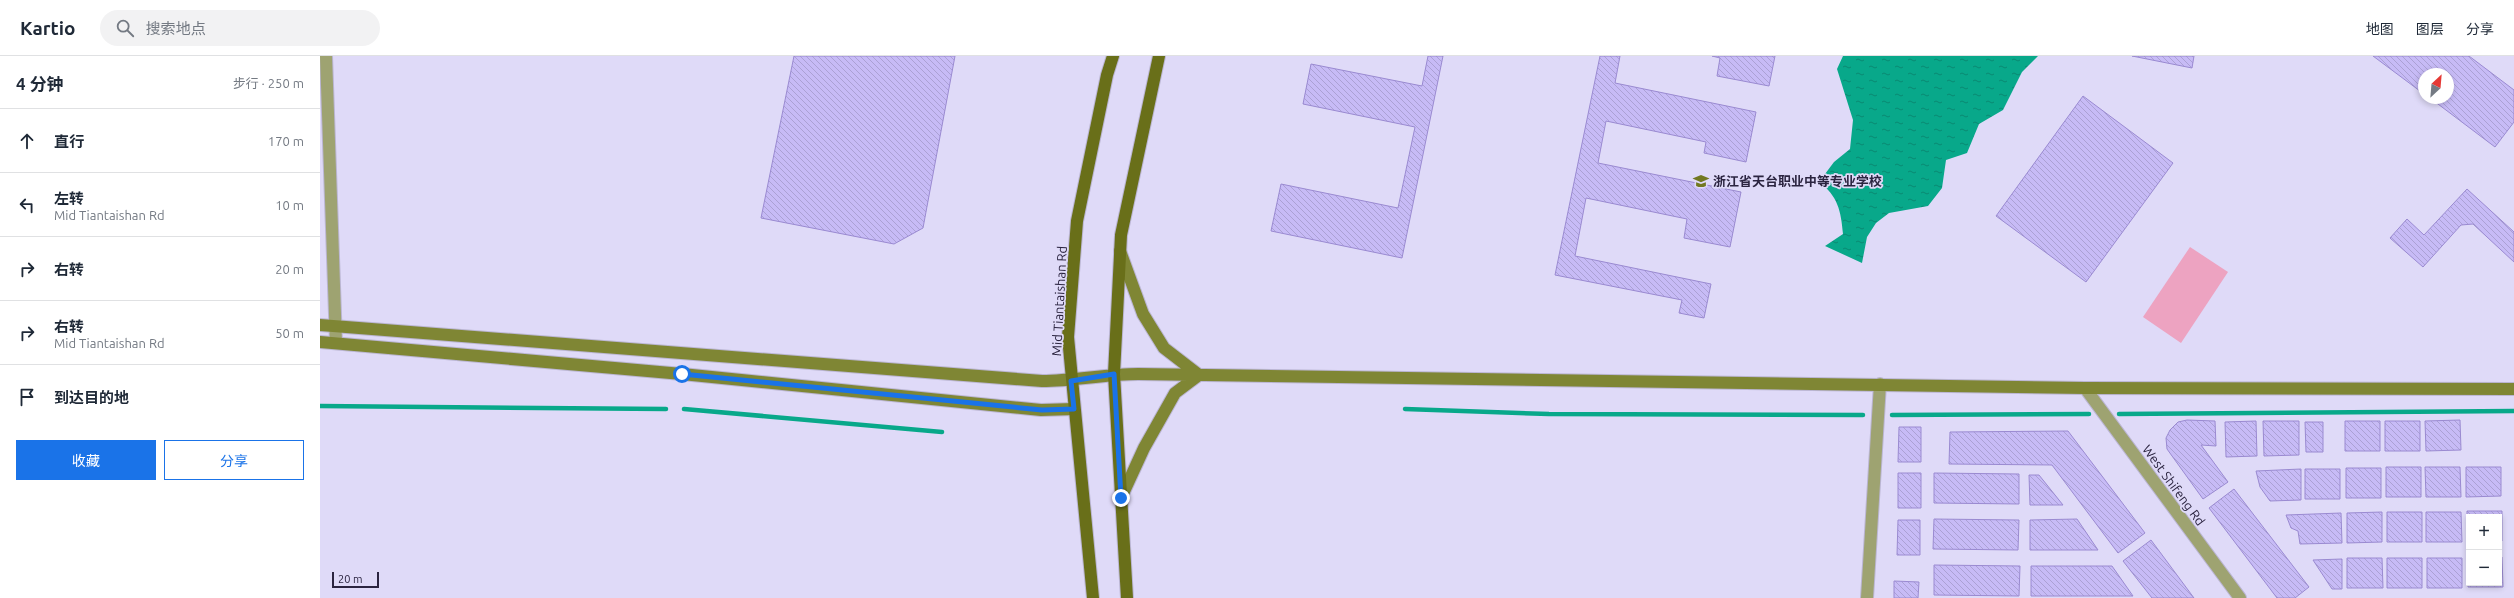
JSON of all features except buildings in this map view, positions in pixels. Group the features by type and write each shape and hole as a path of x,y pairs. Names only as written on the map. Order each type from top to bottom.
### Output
{"main road":[{"name":"Mid Tiantaishan Rd","path":"1093,598 1071,381 1068,337 1077,221 1107,75 1113,56"},
{"path":"1127,598 1114,374 1120,251 1121,235 1159,56"}],"street":[{"path":"326,56 336,344"},
{"path":"1120,251 1143,314 1164,348 1199,375"},
{"path":"320,325 1042,381 1071,381 1114,374 2085,388 2514,390"},
{"path":"320,342 682,374 1042,410 1074,409"},
{"path":"1121,498 1144,448 1175,393 1199,375"},
{"path":"1867,598 1880,384"},
{"name":"West Shifeng Rd","path":"2085,388 2240,598"}],"shaded area":[{"path":"2190,247 2228,272 2181,343 2143,317"}],"water":[{"path":"1843,56 2038,56 2022,72 2003,110 1979,124 1967,153 1946,160 1942,188 1928,206 1889,213 1876,223 1867,237 1862,263 1825,246 1843,234 1840,211 1830,193 1819,182 1834,162 1850,149 1853,120 1837,69"}],"waterway":[{"path":"320,406 666,409"},
{"path":"684,409 942,432"},
{"path":"1405,409 1549,414 1863,415"},
{"path":"2119,414 2514,411"},
{"path":"1892,415 2089,414"}],"place":[{"name":"浙江省天台职业中等专业学校","path":"1701,181"}],"route":[{"path":"682,374 1042,410 1074,409 1071,381 1114,374 1121,498"}]}
